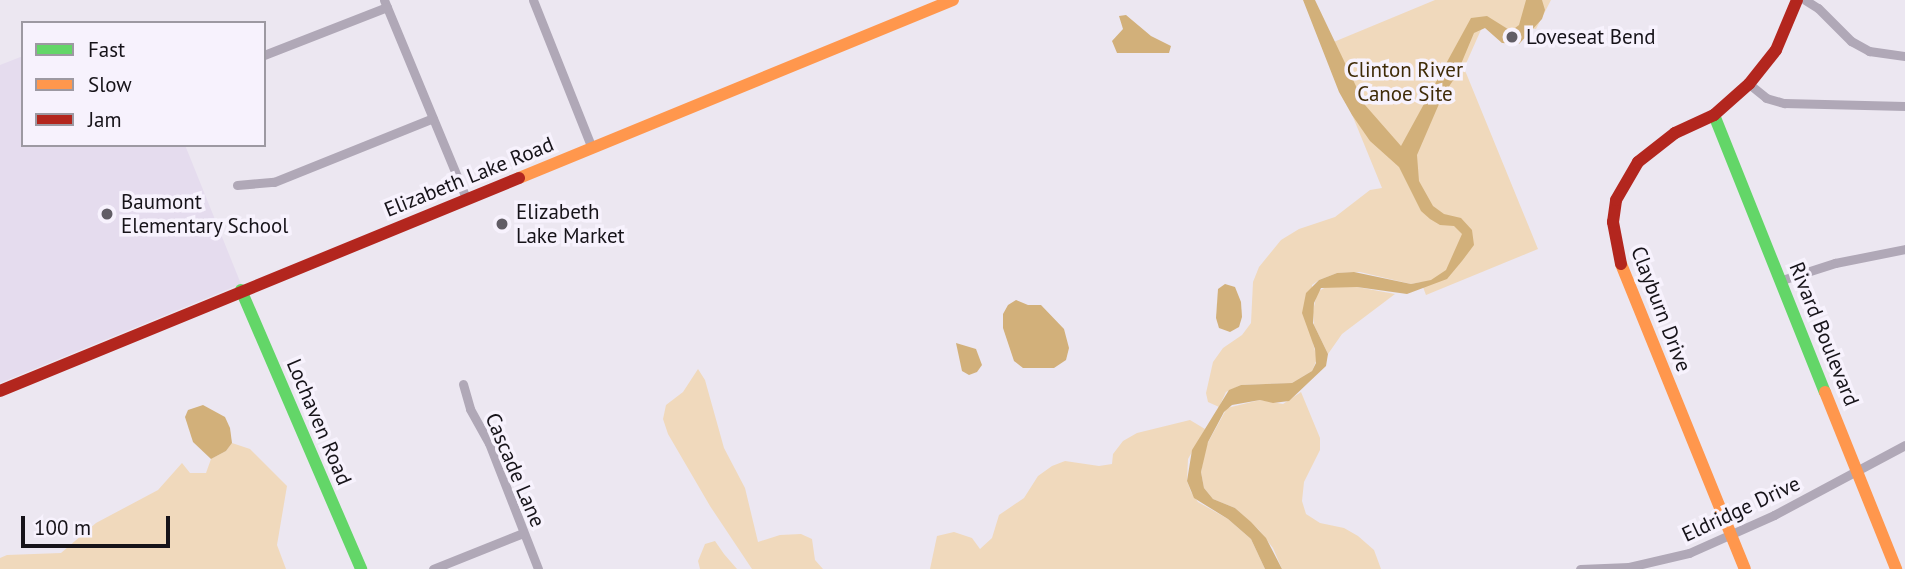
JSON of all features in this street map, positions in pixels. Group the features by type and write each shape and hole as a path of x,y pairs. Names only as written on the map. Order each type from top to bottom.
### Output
{"street":[{"path":"533,0 592,148"},
{"name":"Elizabeth Lake Road","path":"0,391 951,0"},
{"name":"Clayburn Drive","path":"1745,569 1629,285 1616,249 1613,222 1616,200 1638,162 1675,133 1714,115 1749,84 1776,50 1797,0"},
{"path":"1805,0 1818,8 1851,41 1869,51 1905,56"},
{"path":"266,54 385,3 466,198"},
{"path":"1749,84 1766,99 1784,103 1905,106"},
{"name":"Rivard Boulevard","path":"1714,115 1896,569"},
{"path":"237,185 274,182 433,118"},
{"path":"1782,280 1835,263 1905,249"},
{"name":"Lochaven Road","path":"242,290 360,569"},
{"name":"Cascade Lane","path":"463,384 470,409 489,443 538,569"},
{"name":"Eldridge Drive","path":"1580,569 1629,567 1661,561 1732,535 1905,445"},
{"path":"433,569 523,533"}],"shaded area":[{"path":"1303,0 1315,0 1365,105 1401,146 1471,18 1487,16 1511,31 1519,25 1526,0 1542,0 1545,10 1542,19 1519,44 1502,43 1485,28 1474,33 1417,155 1419,181 1433,206 1444,214 1461,218 1472,230 1474,245 1462,261 1447,279 1407,294 1357,287 1321,288 1314,303 1313,323 1328,354 1326,366 1289,401 1273,403 1260,400 1232,405 1224,412 1208,442 1201,472 1204,488 1213,499 1235,508 1266,538 1282,569 1265,569 1251,539 1228,519 1194,498 1187,481 1192,450 1229,390 1241,385 1292,383 1312,371 1316,363 1315,349 1302,313 1306,293 1319,280 1337,273 1354,272 1411,284 1431,280 1446,270 1462,234 1454,226 1440,225 1421,211 1399,167 1370,141 1352,115 1339,92"},
{"path":"1126,15 1151,36 1171,46 1169,53 1117,53 1112,41 1123,29 1119,16"},
{"name":"Baumont Elementary School","path":"21,57 21,147 186,147 241,284 0,383 0,65"},
{"path":"1225,284 1235,287 1241,302 1242,317 1239,327 1230,332 1219,328 1216,318 1218,289"},
{"path":"1016,300 1028,305 1041,305 1064,329 1069,348 1066,360 1054,368 1023,368 1014,361 1003,328 1003,314 1008,305"},
{"path":"956,343 976,349 982,365 977,372 969,375 962,371"},
{"path":"203,405 225,417 230,428 232,443 226,451 211,459 193,442 185,417 188,410"}],"green space":[{"name":"Clinton River Canoe Site","path":"1435,0 1551,0 1536,29 1518,27 1511,31 1498,24 1484,23 1464,68 1538,249 1426,295 1421,282 1411,284 1360,272 1337,273 1319,280 1312,285 1313,343 1317,359 1312,371 1292,383 1241,385 1226,392 1219,407 1208,402 1206,393 1213,362 1223,348 1242,335 1251,323 1253,282 1259,267 1281,240 1299,229 1335,217 1370,190 1382,188 1324,46"},
{"path":"1328,286 1357,287 1395,294 1342,334 1328,354 1314,325 1313,312 1317,292"},
{"path":"698,369 705,380 724,448 745,488 758,542 780,535 801,534 812,539 815,560 823,569 752,569 710,506 668,434 663,419 666,405 683,392"},
{"path":"1301,392 1320,438 1320,450 1304,482 1302,501 1306,514 1320,523 1344,528 1358,536 1374,550 1381,569 1282,569 1273,548 1259,530 1235,508 1213,499 1204,488 1201,472 1206,446 1227,408 1260,400 1283,404"},
{"path":"1190,420 1205,429 1188,459 1187,481 1191,492 1198,502 1228,519 1251,539 1265,569 930,569 937,536 954,532 972,538 980,549 992,538 999,515 1024,498 1038,476 1052,466 1065,461 1099,466 1112,464 1113,454 1123,441 1137,433"},
{"path":"232,443 250,449 287,486 277,545 286,569 0,569 0,558 7,555 61,553 96,523 158,490 182,463 190,473 206,473 211,459 226,451"},
{"path":"715,541 737,569 700,569 698,561 705,544"}],"traffic: fast":[{"path":"1714,115 1825,392"},
{"path":"241,290 361,569"}],"traffic: slow":[{"path":"519,178 953,0"},
{"path":"1621,264 1745,569"},
{"path":"1825,392 1896,569"}],"traffic: jam":[{"path":"1621,264 1613,222 1616,200 1638,162 1675,133 1714,115 1749,84 1776,50 1797,0"},
{"path":"0,391 519,178"}],"place":[{"name":"Loveseat Bend","path":"1512,37"},
{"name":"Baumont Elementary School","path":"107,214"},
{"name":"Elizabeth Lake Market","path":"502,224"}]}
